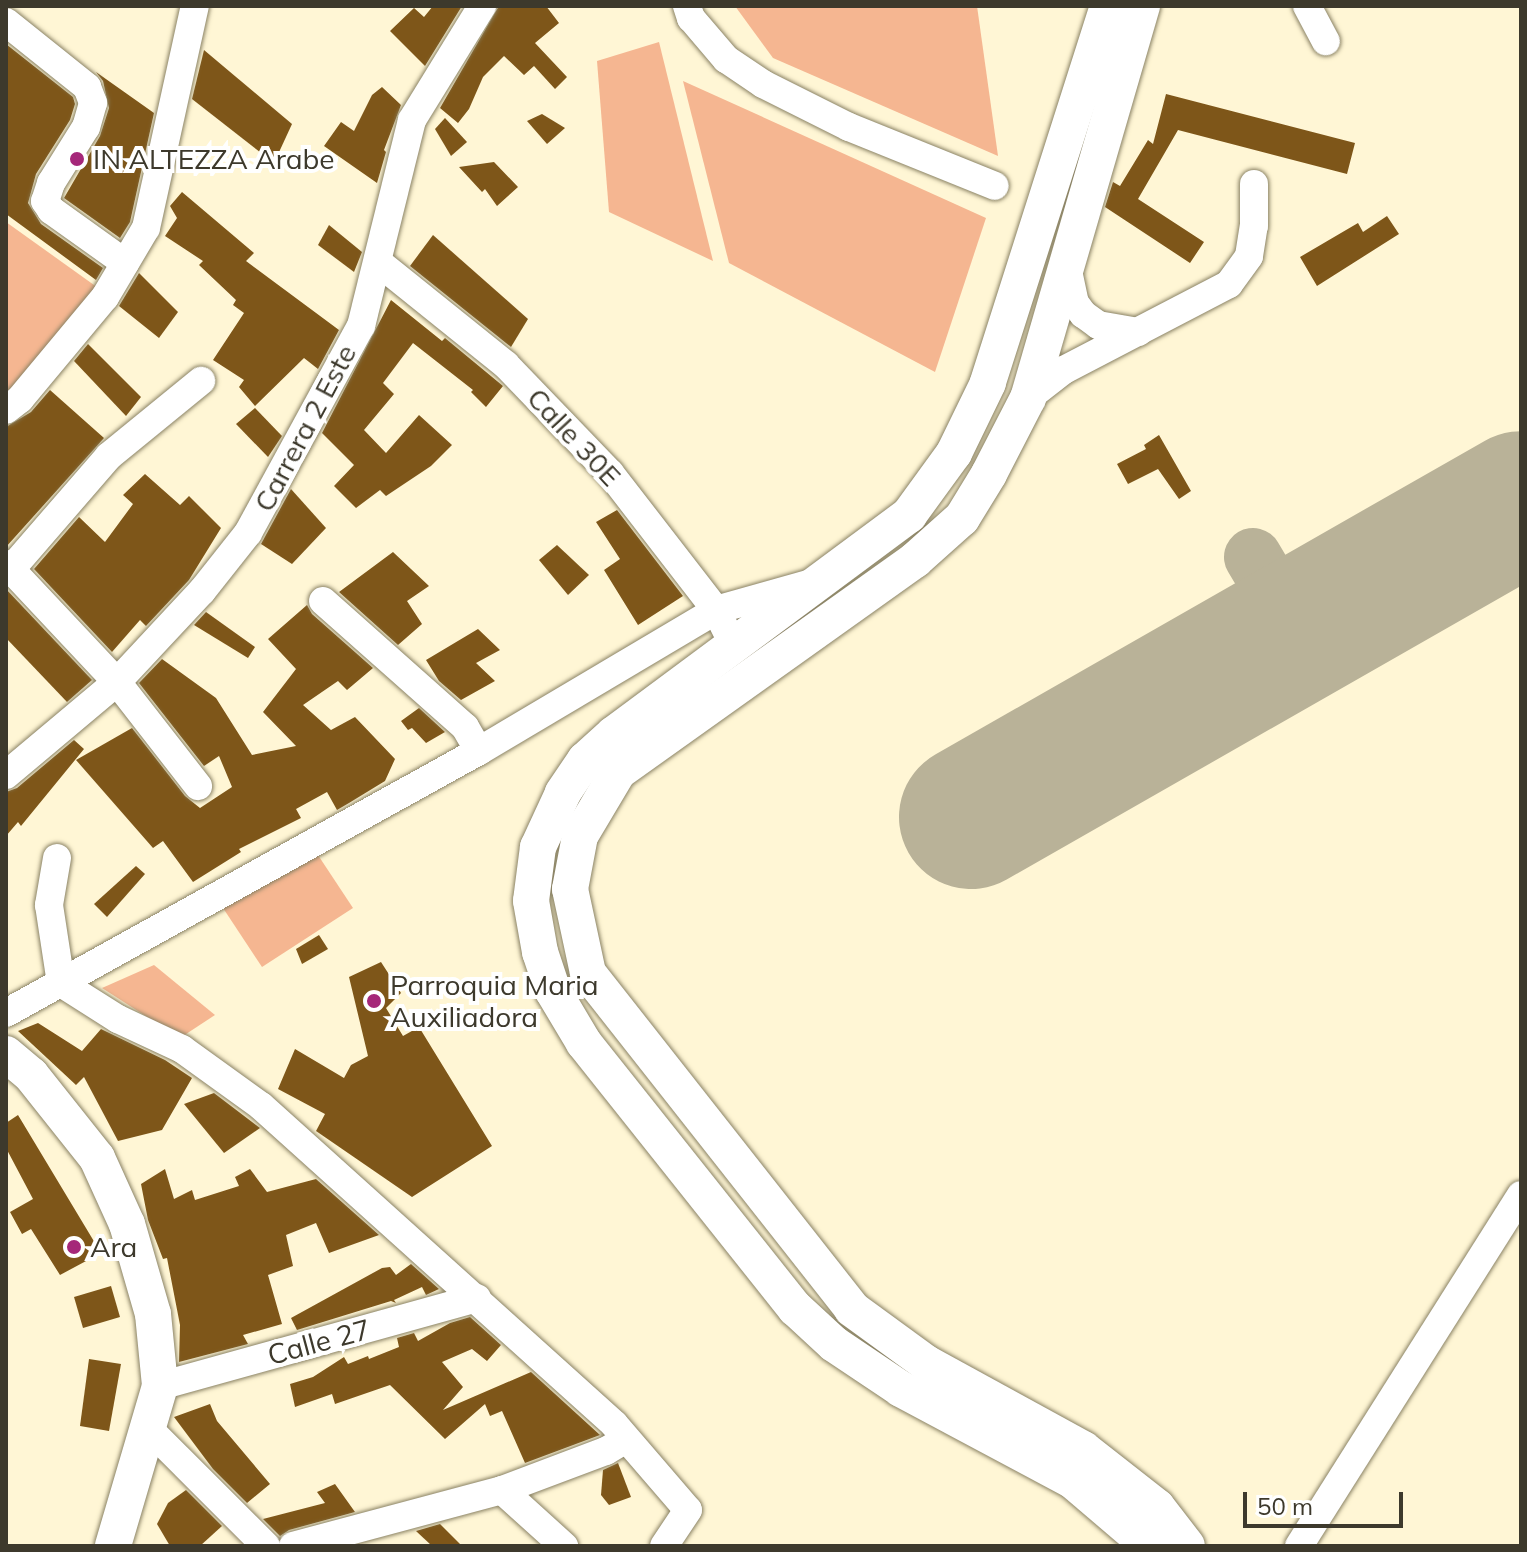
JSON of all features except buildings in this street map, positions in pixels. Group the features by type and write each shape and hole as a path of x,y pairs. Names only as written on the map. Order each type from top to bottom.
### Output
{"main road":[{"path":"1108,6 988,383 954,453 909,515 614,734 585,760 563,793 538,847 531,901 540,952 553,991 584,1043 795,1308 834,1344 901,1389 1073,1481 1149,1546"},
{"path":"1142,6 1028,398 962,518 915,560 618,772 580,836 570,889 588,973 852,1309 926,1363 1083,1449 1157,1507 1187,1546"},
{"path":"6,1054 31,1075 97,1158 127,1224 153,1314 160,1386 113,1546"}],"street":[{"path":"6,410 20,399 105,297 146,228 195,6"},
{"name":"Carrera 2 Este","path":"6,775 117,682 202,591 248,533 361,326 412,120 482,6"},
{"path":"687,6 691,18 726,59 763,84 849,127 995,186"},
{"path":"1307,6 1326,41"},
{"path":"6,22 87,87 93,103 86,127 51,183 45,201 51,210 125,263"},
{"path":"1028,398 1064,370 1229,284 1249,256 1254,226 1254,184"},
{"name":"Calle 30E","path":"378,262 516,376 610,473 716,610 734,646"},
{"path":"1066,265 1075,303 1083,314 1098,325 1138,332"},
{"path":"198,786 117,682 9,566 109,456 201,381"},
{"path":"6,1013 479,751 716,610 822,580"},
{"path":"323,601 465,727 479,751"},
{"path":"57,858 49,905 61,983 118,1019 182,1049 261,1106 614,1424 624,1440 688,1510 664,1546"},
{"path":"1299,1546 1521,1195"},
{"name":"Calle 27","path":"160,1386 477,1298"},
{"path":"148,1428 266,1546"},
{"path":"293,1546 502,1490 606,1451 624,1440"},
{"path":"502,1490 564,1546"}],"shaded area":[{"path":"735,6 977,6 998,156 773,58"},
{"path":"659,42 713,261 609,212 597,61"},
{"path":"683,81 986,218 935,372 729,263"},
{"path":"6,222 101,290 6,403"},
{"path":"314,849 353,908 262,967 223,908"},
{"path":"154,965 215,1015 180,1038 102,988"}],"taxiway":[{"path":"1253,557 1297,631"}],"runway":[{"path":"971,817 1521,503"}],"place":[{"name":"IN ALTEZZA Arabe","path":"77,159"},
{"name":"Parroquia Maria Auxiliadora","path":"374,1001"},
{"name":"Ara","path":"74,1247"}]}
